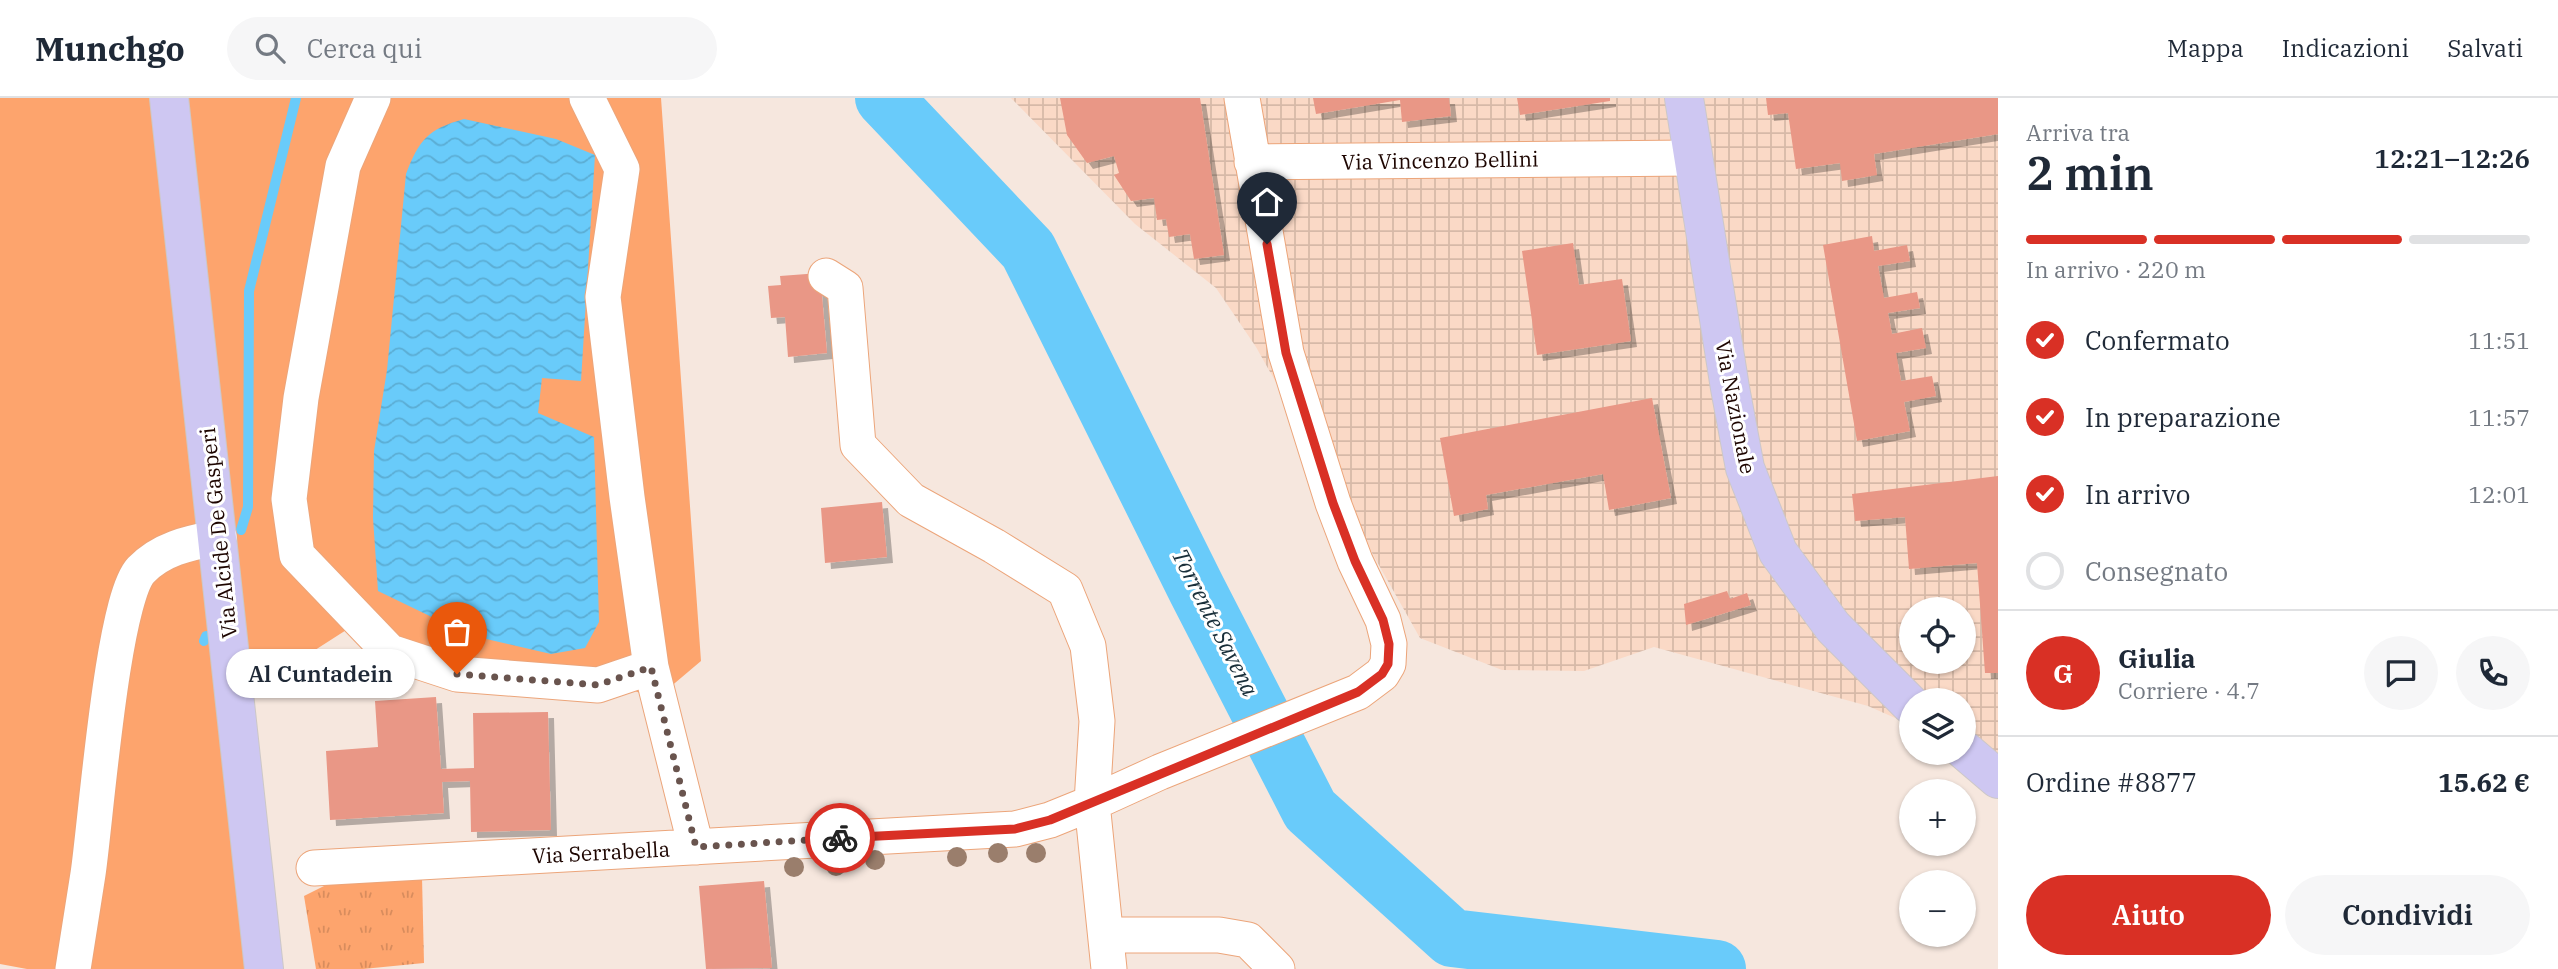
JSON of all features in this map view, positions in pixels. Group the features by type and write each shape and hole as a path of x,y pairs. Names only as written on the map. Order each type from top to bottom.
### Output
{"main road":[{"name":"Via Alcide De Gasperi","path":"169,98 219,537 264,969"},
{"name":"Via Nazionale","path":"1684,98 1745,468 1778,552 1833,627 1899,693"},
{"path":"1976,760 1998,779"}],"street":[{"path":"373,98 343,166 301,398 289,499 297,555 390,652 457,674 598,685 651,667"},
{"path":"587,98 622,169 603,297 651,667 696,847"},
{"path":"1242,98 1252,162"},
{"name":"Via Vincenzo Bellini","path":"1252,162 1693,158"},
{"name":"Via Serrabella","path":"314,868 1015,829 1050,820 1160,772 1358,692 1382,674 1388,664 1389,644 1383,620 1355,561 1333,503 1286,353 1252,162"},
{"path":"826,276 845,288 858,445 911,500 994,546 1065,590 1088,646 1097,721 1092,803 1107,952 1219,935 1248,940 1277,969"},
{"path":"72,969 88,875 114,665 126,607 139,571 161,553 185,544 219,537"}],"shaded area":[{"path":"1011,98 1998,98 1998,779 1976,760 1976,688 1899,688 1899,720 1868,706 1654,647 1584,671 1502,670 1420,638 1256,347 1216,288 1135,224"}],"green space":[{"path":"0,98 661,98 701,661 656,699 587,673 480,665 354,625 228,706 247,969 27,969 0,964"},
{"path":"422,877 424,963 363,969 316,969 304,896 334,881"}],"water":[{"path":"464,119 556,139 595,155 581,381 542,378 538,413 594,437 599,622 585,648 551,654 469,635 378,591 373,518 374,451 387,370 406,174 415,152 426,138 442,127"}],"building":[{"path":"1060,98 1200,98 1224,255 1194,259 1190,234 1169,237 1166,219 1157,220 1154,198 1131,201 1114,175 1119,173 1114,156 1087,163 1067,135"},
{"path":"1313,98 1449,98 1451,116 1402,122 1400,100 1316,114"},
{"path":"1517,98 1610,98 1610,101 1520,115"},
{"path":"1766,98 1998,98 1998,134 1874,154 1877,175 1842,181 1840,163 1796,169 1788,113 1768,115"},
{"path":"1872,236 1874,251 1907,245 1910,261 1878,266 1884,298 1917,292 1920,308 1888,313 1892,334 1922,328 1926,348 1896,353 1901,381 1932,376 1936,396 1904,402 1910,431 1857,441 1823,245"},
{"path":"1573,243 1579,285 1622,279 1631,341 1537,355 1522,251"},
{"path":"820,273 827,353 788,357 785,317 771,318 768,286 781,285 780,276"},
{"path":"1652,398 1671,498 1609,510 1603,474 1486,495 1488,509 1454,516 1440,438"},
{"path":"1998,476 1998,673 1985,673 1977,563 1909,569 1905,517 1855,521 1852,494"},
{"path":"882,502 887,557 825,563 821,508"},
{"path":"1727,591 1730,599 1747,593 1751,605 1686,625 1684,604"},
{"path":"436,697 441,769 474,768 473,713 548,712 551,830 471,832 470,781 442,782 444,813 330,820 326,751 378,747 375,701"},
{"path":"764,881 772,968 706,969 699,886"}],"waterway":[{"path":"241,530 248,507 249,291 296,98"},
{"name":"Torrente Savena","path":"884,98 1028,250 1310,810 1452,938 1717,969"},
{"path":"204,641 206,636"}],"way so far":[{"path":"457,674 598,685 651,667 696,847 840,838"}],"place":[{"name":"Al Cuntadein","path":"457,674"}],"route":[{"path":"840,838 1015,829 1050,820 1160,772 1358,692 1382,674 1388,664 1389,644 1383,620 1355,561 1333,503 1286,353 1267,244"}]}
